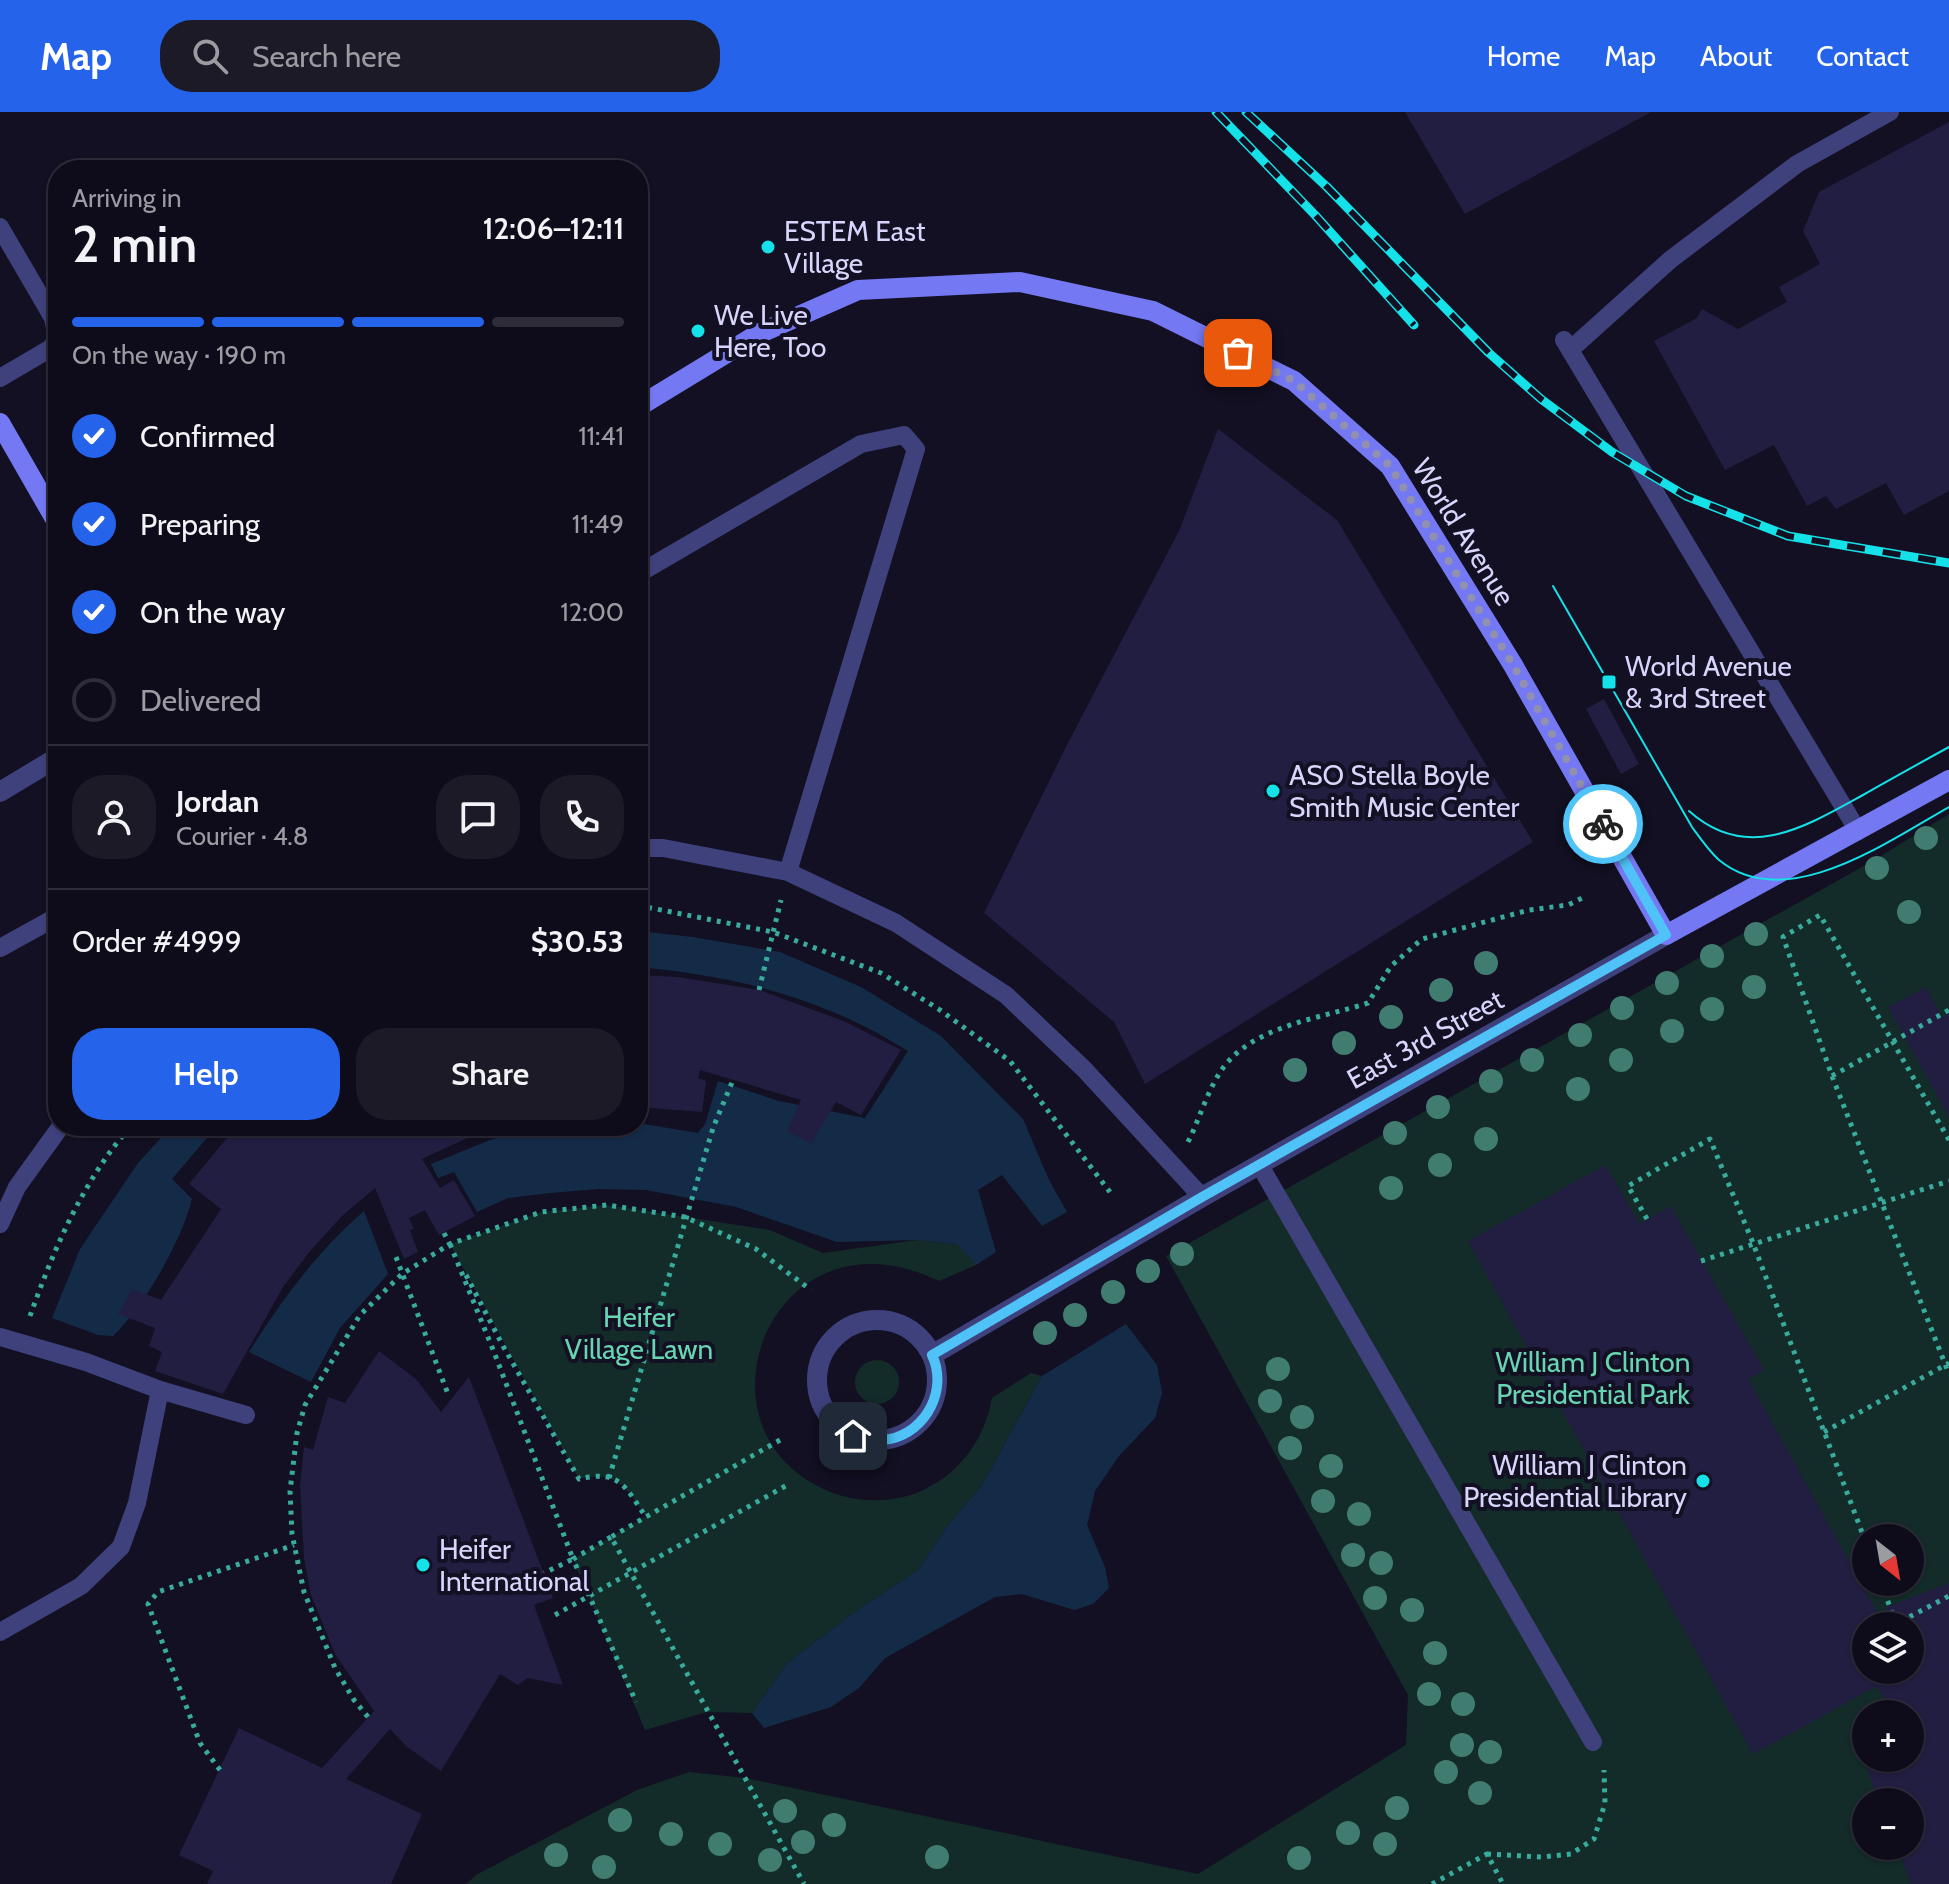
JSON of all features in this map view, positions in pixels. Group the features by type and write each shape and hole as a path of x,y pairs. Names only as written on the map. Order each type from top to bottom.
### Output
{"street":[{"name":"World Avenue","path":"648,401 758,334 858,290 1020,282 1153,311 1294,381 1390,466 1513,665 1666,935"},
{"path":"0,423 48,507"},
{"path":"0,792 48,763"},
{"name":"East 3rd Street","path":"932,1355 1259,1164 1949,780"},
{"path":"875,1319 894,1321 926,1343 932,1355 938,1379 935,1399 926,1416 911,1430 893,1438 872,1441 853,1436 835,1425 823,1409 817,1389 817,1368 824,1349 837,1334 855,1323 875,1319"}],"lane":[{"path":"1858,831 1567,345 1670,260 1797,164 1890,112"},
{"path":"0,227 48,309"},
{"path":"0,378 48,350"},
{"path":"648,568 861,444 904,435 916,449 788,872"},
{"path":"648,848 663,848 788,872 896,923 1006,995 1084,1069 1202,1197"},
{"path":"0,948 48,922"},
{"path":"0,1224 17,1187 54,1136"},
{"path":"1259,1164 1593,1742"},
{"path":"0,1337 246,1415"},
{"path":"0,1632 81,1586 121,1547 137,1503 160,1390"}],"path":[{"path":"759,990 788,872"},
{"path":"1171,1162 1189,1140 1201,1108 1221,1071 1250,1042 1368,1003 1391,966 1422,939 1529,910 1568,905 1586,896"},
{"path":"648,908 773,932 881,973 940,1010 1010,1061 1113,1196"},
{"path":"1949,1140 1820,915 1783,937 1832,1076 1949,1374"},
{"path":"1832,1076 1949,1010"},
{"path":"609,1478 686,1214 713,1128 733,1080"},
{"path":"20,1343 46,1271 79,1200 124,1136"},
{"path":"1647,1219 1628,1186 1710,1139 1753,1243 1859,1524"},
{"path":"1701,1261 1949,1181"},
{"path":"368,1717 335,1668 304,1592 294,1545 290,1491 297,1433 305,1405 360,1315 402,1274 450,1244 541,1212 607,1205 686,1214 756,1249 811,1290"},
{"path":"444,1233 503,1346 579,1479 598,1474 621,1482 646,1517"},
{"path":"450,1244 573,1559 636,1702"},
{"path":"396,1257 448,1394"},
{"path":"1824,1432 1947,1364"},
{"path":"544,1573 780,1440"},
{"path":"555,1615 789,1484"},
{"path":"611,1537 804,1884"},
{"path":"220,1770 200,1743 148,1604 158,1592 294,1545"},
{"path":"1886,1596 1896,1624 1949,1596"},
{"path":"1432,1884 1487,1854 1542,1857 1571,1854 1594,1839 1605,1803 1603,1769 1593,1742"},
{"path":"1487,1854 1503,1884"}],"green space":[{"name":"William J Clinton Presidential Park","path":"1949,814 1949,1884 466,1884 476,1875 637,1790 689,1772 745,1778 1198,1874 1406,1745 1408,1695 1166,1256 1871,862"},
{"name":"Heifer Village Lawn","path":"607,1205 770,1230 823,1253 917,1240 958,1244 976,1265 939,1281 880,1264 831,1271 792,1296 766,1333 755,1376 761,1421 784,1461 828,1491 859,1499 880,1500 901,1498 927,1488 954,1470 965,1458 982,1430 992,1398 1031,1373 1042,1376 982,1485 948,1525 918,1570 856,1611 787,1663 752,1713 707,1712 645,1730 573,1559 646,1516 626,1489 612,1479 579,1479 450,1244 541,1212"},
{"path":"877,1360 893,1366 899,1382 893,1398 877,1404 861,1398 855,1382 861,1366"}],"water":[{"path":"648,932 780,952 861,987 941,1036 1023,1119 1049,1180 1067,1212 1042,1226 1002,1175 978,1190 996,1252 976,1265 957,1244 917,1240 837,1242 736,1207 646,1190 598,1189 508,1198 477,1212 454,1172 438,1178 431,1164 504,1136 648,1136 648,1125 698,1133 705,1124 718,1081 779,1101 865,1118 908,1051 844,1017 778,992 648,968"},
{"path":"163,1136 209,1136 172,1179 192,1199 187,1215 171,1253 149,1291 125,1323 113,1336 98,1335 52,1318 80,1249 138,1163"},
{"path":"364,1211 388,1274 340,1328 311,1382 249,1352 301,1277"},
{"path":"1126,1324 1157,1365 1162,1393 1155,1418 1119,1456 1095,1491 1087,1525 1105,1567 1109,1588 1093,1604 1074,1610 1022,1594 995,1597 885,1658 859,1688 831,1707 764,1728 752,1713 787,1663 856,1611 918,1570 948,1525 982,1485 1042,1376"}],"building":[{"path":"1405,112 1651,112 1465,214"},
{"path":"1949,122 1949,491 1904,515 1886,483 1836,509 1826,496 1807,506 1774,445 1725,470 1654,341 1697,318 1702,309 1738,329 1787,302 1779,287 1820,264 1803,231 1819,192"},
{"name":"ASO Stella Boyle Smith Music Center","path":"1218,429 1337,520 1533,842 1145,1084 1114,1022 984,913 1069,741 1179,531"},
{"path":"1604,699 1639,764 1621,774 1586,709"},
{"path":"648,976 759,990 846,1022 901,1050 861,1115 836,1102 811,1144 787,1131 801,1100 700,1070 698,1078 706,1081 702,1112 648,1108"},
{"path":"1926,987 1942,1017 1949,1013 1949,1117 1888,1007"},
{"path":"229,1136 471,1136 422,1159 440,1188 454,1180 475,1216 439,1235 425,1210 409,1218 418,1252 404,1259 375,1188 342,1216 283,1287 223,1394 155,1371 162,1352 149,1346 155,1328 118,1314 132,1289 161,1300 221,1209 189,1184"},
{"name":"William J Clinton Presidential Library","path":"1606,1165 1639,1224 1671,1206 1764,1370 1748,1379 1852,1567 1852,1596 1868,1596 1877,1612 1852,1612 1852,1684 1924,1684 1924,1612 1887,1612 1885,1608 1916,1596 1924,1596 1924,1593 1949,1583 1949,1884 1911,1884 1902,1860 1924,1860 1924,1788 1874,1788 1868,1772 1924,1772 1924,1700 1885,1700 1877,1686 1753,1754 1468,1241"},
{"name":"Heifer International","path":"379,1351 416,1379 441,1412 469,1377 553,1598 534,1605 563,1685 527,1678 518,1685 500,1674 441,1771 406,1746 390,1729 346,1779 422,1814 391,1884 207,1884 213,1871 179,1855 239,1728 322,1768 374,1711 335,1654 311,1595 304,1558 300,1486 304,1447 313,1450 328,1397 345,1403"}],"tram line":[{"path":"1553,586 1692,827 1719,860 1746,875 1775,880 1805,876 1867,853 1949,807"},
{"path":"1689,811 1711,827 1732,835 1754,837 1776,834 1820,818 1949,747"}],"railway":[{"path":"1216,112 1414,325"},
{"path":"1246,112 1327,187 1489,353 1541,399 1612,452 1686,496 1788,536 1949,563"}],"way so far":[{"path":"1238,353 1294,381 1390,466 1513,665 1603,824"}],"place":[{"name":"ESTEM East Village","path":"768,247"},
{"name":"We Live Here, Too","path":"698,331"},
{"name":"World Avenue & 3rd Street","path":"1609,682"},
{"name":"ASO Stella Boyle Smith Music Center","path":"1273,791"},
{"name":"William J Clinton Presidential Library","path":"1703,1481"},
{"name":"Heifer International","path":"423,1565"}],"route":[{"path":"853,1436 872,1441 893,1438 911,1430 926,1416 935,1399 938,1379 932,1355 1202,1197 1666,935 1603,824"}]}
